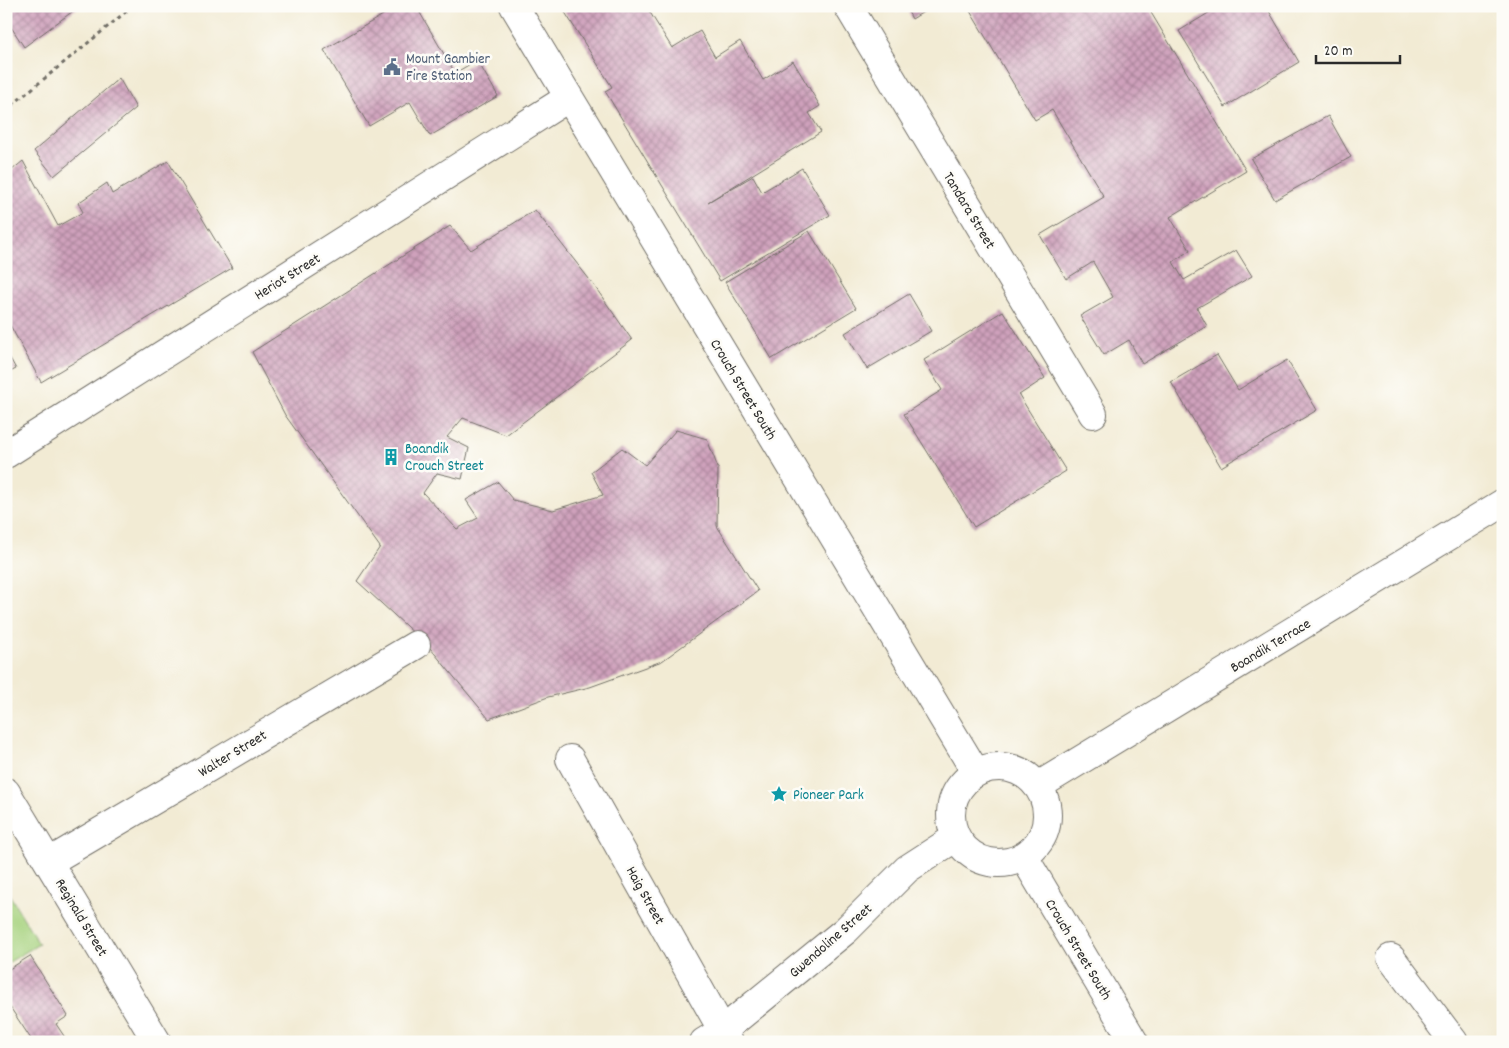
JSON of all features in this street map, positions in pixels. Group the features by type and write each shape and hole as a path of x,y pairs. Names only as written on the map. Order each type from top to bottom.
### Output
{"street":[{"name":"Crouch Street South","path":"514,6 975,771"},
{"name":"Tandara Street","path":"848,6 1093,414"},
{"name":"Heriot Street","path":"6,454 568,98"},
{"name":"Boandik Terrace","path":"1038,786 1503,503"},
{"name":"Walter Street","path":"49,862 416,645"},
{"name":"Haig Street","path":"570,759 718,1038"},
{"path":"992,766 1011,768 1028,775 1038,786 1048,808 1045,826 1038,844 1024,857 1006,864 987,861 969,854 955,838 950,822 952,803 959,785 975,771 992,766"},
{"name":"Reginald Street","path":"6,792 157,1042"},
{"name":"Gwendoline Street","path":"718,1038 846,930 907,869 955,838"},
{"name":"Crouch Street South","path":"1024,857 1134,1042"},
{"path":"1391,958 1454,1042"}],"path":[{"path":"6,110 133,6"}],"green space":[{"path":"6,889 39,944 6,964"}],"building":[{"path":"9,6 80,6 24,47 6,19 6,8"},
{"name":"Mount Gambier Fire Station","path":"398,6 416,6 455,73 477,60 498,96 430,136 410,102 369,126 324,50"},
{"path":"561,6 646,6 672,48 700,31 715,57 740,41 763,80 793,61 820,106 809,113 821,132 708,202 753,176 762,192 802,168 830,215 720,281 605,91 612,87"},
{"path":"905,6 933,6 912,19"},
{"path":"967,6 1147,6 1246,171 1170,217 1190,250 1173,262 1184,280 1236,250 1252,276 1197,308 1207,326 1142,364 1129,340 1104,355 1080,316 1113,297 1093,262 1066,279 1040,235 1104,197 1052,110 1035,120"},
{"path":"1220,6 1266,6 1299,62 1225,107 1179,31"},
{"path":"119,78 136,108 54,176 34,151"},
{"path":"1328,116 1351,157 1275,200 1251,159"},
{"path":"23,161 58,226 83,212 78,203 107,183 112,194 168,161 232,268 41,382 10,325 6,327 6,175"},
{"name":"Boandik Crouch Street","path":"535,210 593,284 632,340 506,435 463,418 447,437 469,448 462,479 437,473 423,493 457,529 478,518 466,500 498,482 513,500 553,510 603,495 591,472 622,448 645,465 676,430 707,439 718,468 717,526 758,591 662,661 590,687 548,697 489,719 430,648 357,581 380,547 285,415 252,352 450,226 471,250"},
{"path":"809,231 856,308 772,359 725,282"},
{"path":"909,294 931,331 867,369 845,333"},
{"path":"1003,311 1045,378 1019,395 1066,471 974,527 904,414 942,390 924,360"},
{"path":"6,351 16,369 6,374"},
{"path":"1217,355 1238,390 1287,360 1317,410 1221,467 1171,382"},
{"path":"30,956 68,1016 56,1024 68,1042 33,1042 6,1001 6,971"}],"place":[{"name":"Mount Gambier Fire Station","path":"392,67"},
{"name":"Boandik Crouch Street","path":"391,457"},
{"name":"Pioneer Park","path":"779,794"}]}
